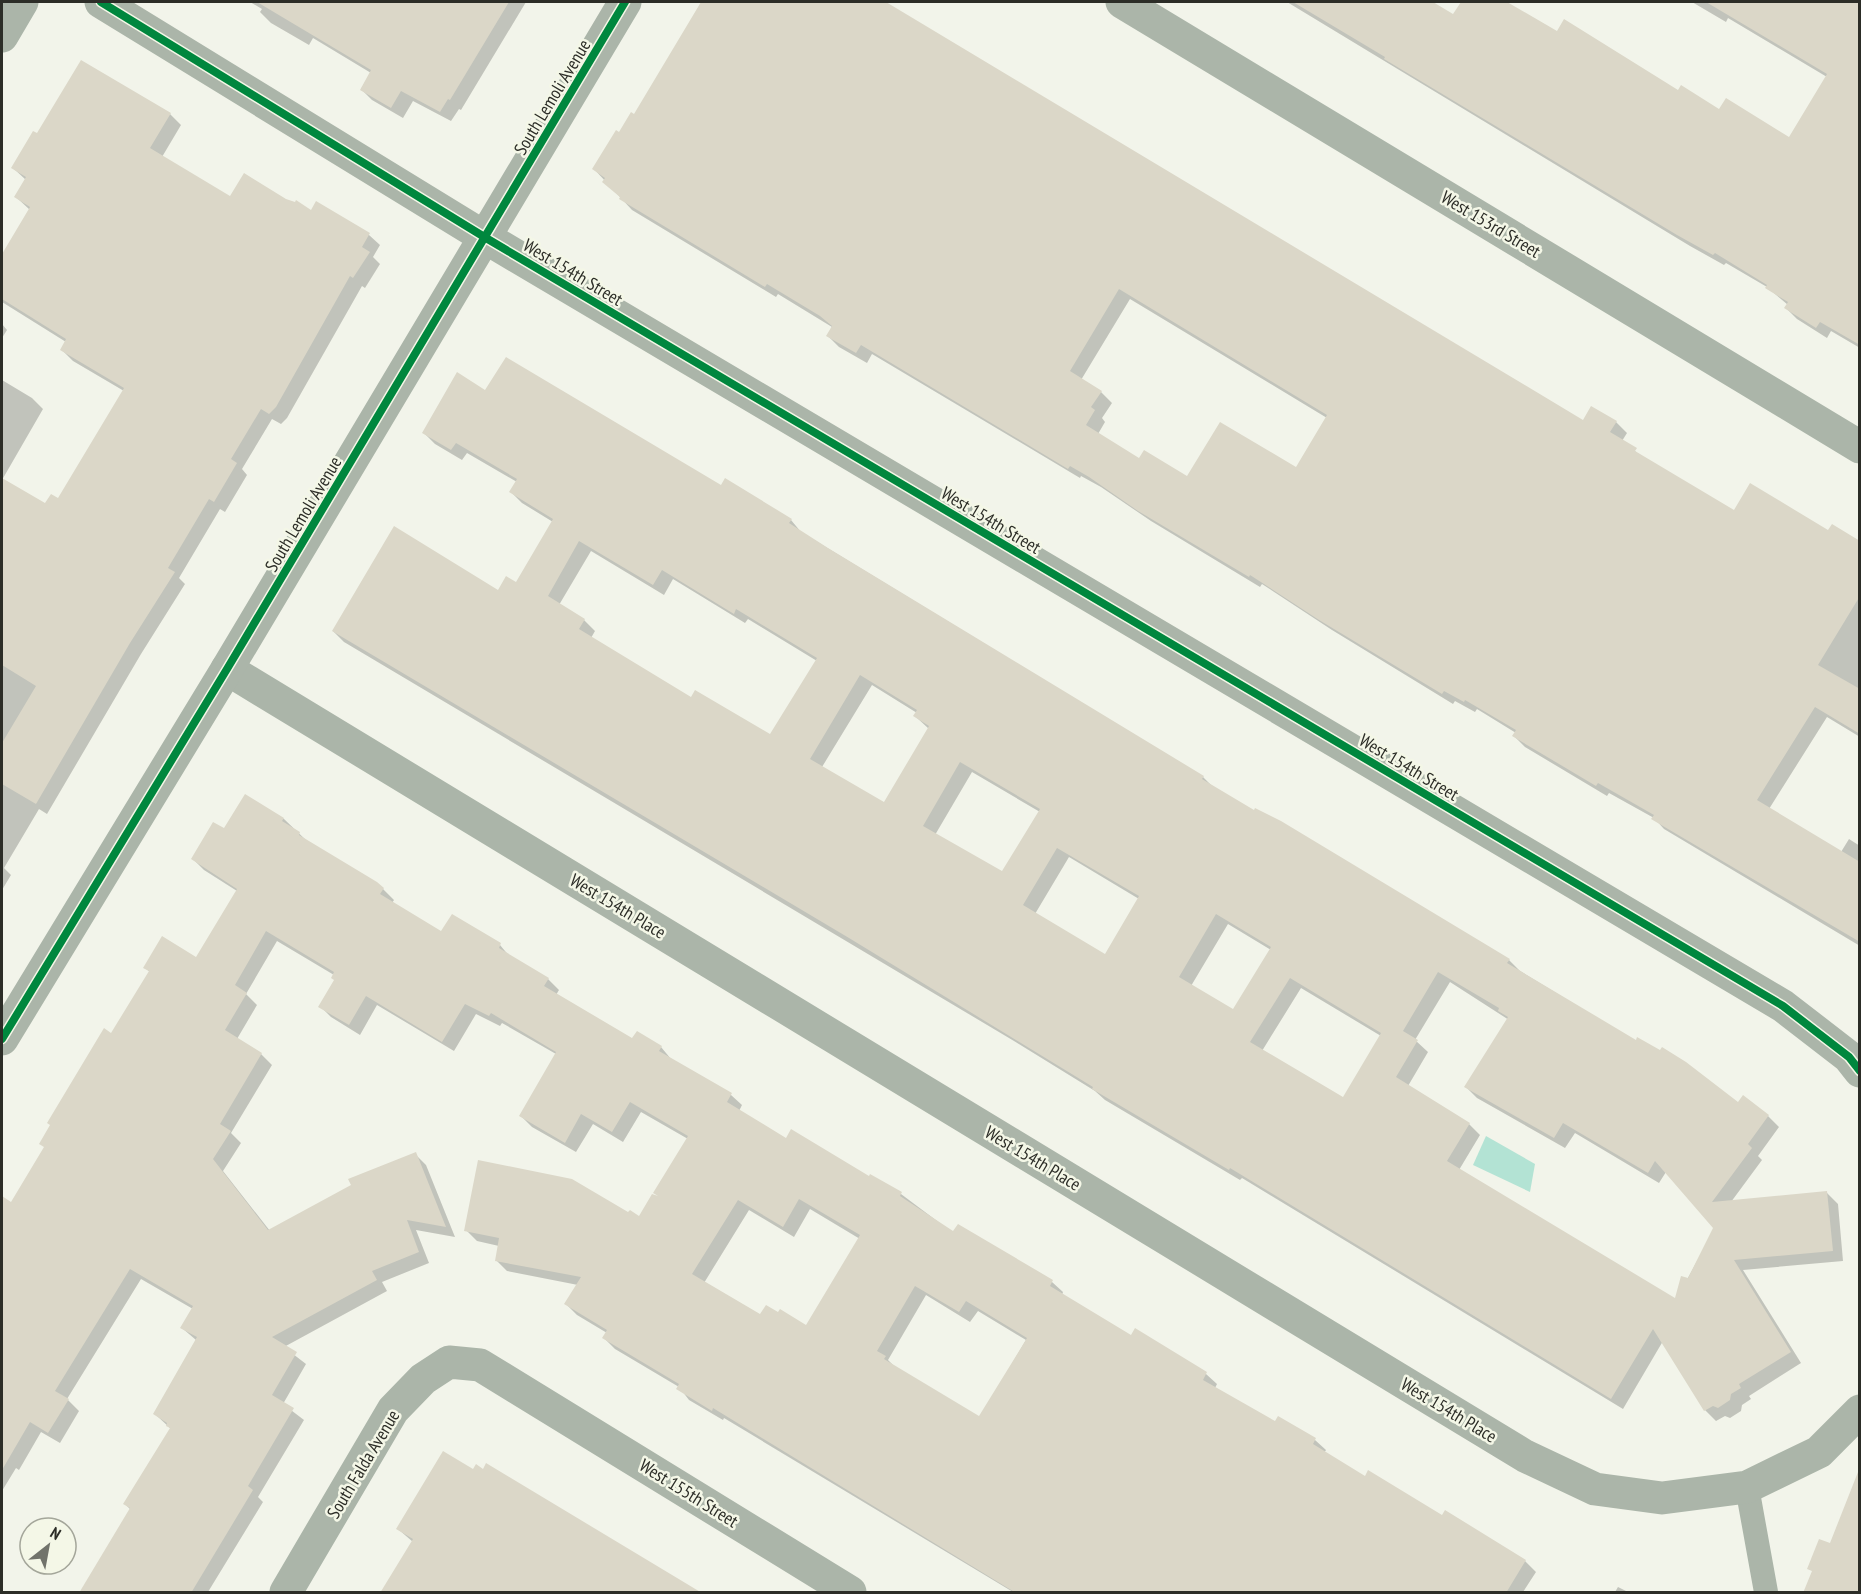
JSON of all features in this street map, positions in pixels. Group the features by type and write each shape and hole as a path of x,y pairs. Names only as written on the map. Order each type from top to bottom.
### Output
{"street":[{"path":"2,36 22,2"},
{"name":"West 154th Street","path":"101,2 486,238 1783,1006 1849,1057 1860,1071"},
{"name":"South Lemoli Avenue","path":"2,1039 486,238 625,2"},
{"name":"West 153rd Street","path":"1122,2 1860,447"},
{"name":"West 154th Place","path":"227,669 1525,1456 1595,1490 1662,1498 1747,1487 1819,1452 1860,1411"},
{"name":"South Falda Avenue","path":"286,1593 393,1410 423,1379 449,1362 480,1365 528,1394"},
{"name":"West 155th Street","path":"528,1394 814,1583 850,1593"}],"lane":[{"path":"1747,1487 1766,1593"}],"water":[{"path":"1486,1136 1535,1164 1530,1192 1473,1165"}],"building":[{"path":"257,2 509,2 450,100 448,99 440,112 401,91 391,108 360,90 371,70"},
{"path":"701,2 886,2 1583,420 1591,406 1617,421 1610,432 1637,448 1635,451 1734,510 1750,483 1828,530 1832,524 1860,541 1860,596 1818,665 1860,689 1860,734 1815,707 1757,800 1860,862 1860,942 1651,819 1654,815 1598,783 1596,786 1512,736 1516,730 1465,700 1464,702 1444,691 1442,694 1319,620 1250,575 1249,577 1138,511 1089,477 1070,466 1068,469 861,345 856,353 826,336 832,326 820,316 767,284 765,287 619,199 620,197 602,182 605,178 592,169 616,130 619,132 631,112 634,114","holes":["1119,289 1327,415 1296,467 1220,422 1187,476 1144,450 1139,458 1086,425 1095,410 1091,407 1102,391 1070,371"]},
{"path":"1293,2 1433,2 1453,14 1461,2 1507,2 1557,31 1564,19 1678,90 1681,85 1719,109 1726,98 1789,137 1827,74 1706,2 1860,2 1860,345 1820,322 1816,328 1784,308 1788,302 1765,288 1767,285 1715,253 1713,255 1677,235"},
{"path":"81,60 171,113 150,148 230,196 244,173 286,199 295,202 296,200 311,210 316,201 370,233 362,247 370,252 353,278 350,276 276,407 269,414 261,409 231,459 237,463 214,502 209,499 168,568 175,572 130,643 36,804 2,784 2,743 36,686 2,665 2,478 45,503 51,494 58,498 124,388 60,350 66,339 2,299 2,254 30,207 14,197 26,177 11,168 33,131 37,133"},
{"path":"506,357 721,485 725,478 792,519 789,523 828,548 1204,776 1202,779 1254,810 1255,808 1281,821 1510,959 1507,963 1636,1040 1637,1037 1660,1050 1662,1047 1686,1062 1738,1102 1743,1095 1769,1115 1748,1144 1752,1148 1712,1202 1827,1191 1833,1251 1734,1260 1791,1352 1739,1384 1741,1388 1731,1394 1730,1400 1718,1408 1713,1406 1704,1411 1653,1329 1611,1399 1230,1168 1229,1170 1092,1089 1093,1087 849,938 332,631 394,526 498,590 506,576 516,582 553,519 509,492 517,479 456,443 451,450 422,433 457,372 485,390","holes":["579,541 653,585 662,570 734,614 736,609 817,658 770,734 695,690 691,697 579,629 585,619 548,596","860,675 917,710 913,716 929,726 884,802 810,759","960,762 1040,809 1002,871 923,826","1057,848 1139,896 1105,954 1023,905","1216,914 1271,947 1233,1009 1179,977","1438,972 1499,1008 1498,1011 1508,1017 1464,1087 1554,1138 1563,1123 1648,1173 1655,1161 1713,1228 1688,1278 1681,1276 1675,1298 1447,1161 1470,1123 1396,1077 1418,1040 1403,1031","1290,978 1381,1033 1343,1097 1250,1042"]},
{"path":"245,794 284,818 282,821 300,832 299,835 377,882 384,888 380,894 441,931 452,914 501,943 499,948 549,978 544,986 632,1038 637,1031 662,1046 659,1051 732,1093 727,1102 786,1138 791,1129 869,1176 870,1174 902,1192 900,1196 953,1231 958,1224 1053,1280 1050,1286 1131,1335 1135,1328 1207,1372 1203,1380 1275,1421 1278,1416 1316,1438 1313,1444 1365,1476 1368,1470 1442,1515 1445,1510 1526,1560 1506,1593 1016,1593 713,1408 712,1411 676,1389 679,1384 602,1338 607,1330 564,1304 581,1277 495,1261 499,1238 464,1231 478,1160 572,1179 628,1212 630,1210 639,1216 652,1194 658,1196 653,1193 688,1136 630,1102 612,1132 581,1114 565,1143 519,1116 556,1052 491,1013 489,1016 465,1004 442,1042 366,996 349,1025 318,1007 334,980 331,978 334,972 266,931 235,985 247,993 225,1030 262,1053 220,1124 231,1131 213,1159 268,1230 351,1185 348,1179 416,1152 446,1227 407,1220 419,1252 372,1271 377,1280 272,1337 297,1352 272,1395 294,1408 248,1486 253,1490 191,1593 79,1593 130,1508 123,1504 170,1428 166,1426 167,1423 153,1414 197,1337 180,1328 193,1306 130,1269 55,1391 69,1399 48,1433 30,1422 2,1470 2,1196 11,1202 44,1147 39,1144 50,1125 47,1123 104,1028 111,1033 149,971 143,968 162,936 196,957 237,889 191,859 213,822 224,828","holes":["799,1199 860,1235 806,1325 780,1309 778,1312 766,1305 760,1314 692,1274 738,1200 783,1227","915,1286 959,1312 966,1301 1027,1338 979,1416 884,1359 886,1356 877,1351"]},
{"path":"443,1451 473,1469 476,1464 483,1469 486,1463 702,1593 380,1593 413,1539 396,1529"},
{"path":"1858,1472 1860,1593 1803,1593 1812,1571 1807,1569 1819,1539 1830,1543"}],"cycle path":[{"path":"101,2 486,238 1783,1006 1849,1057 1860,1071"},
{"path":"2,1039 227,669 625,2"}]}
